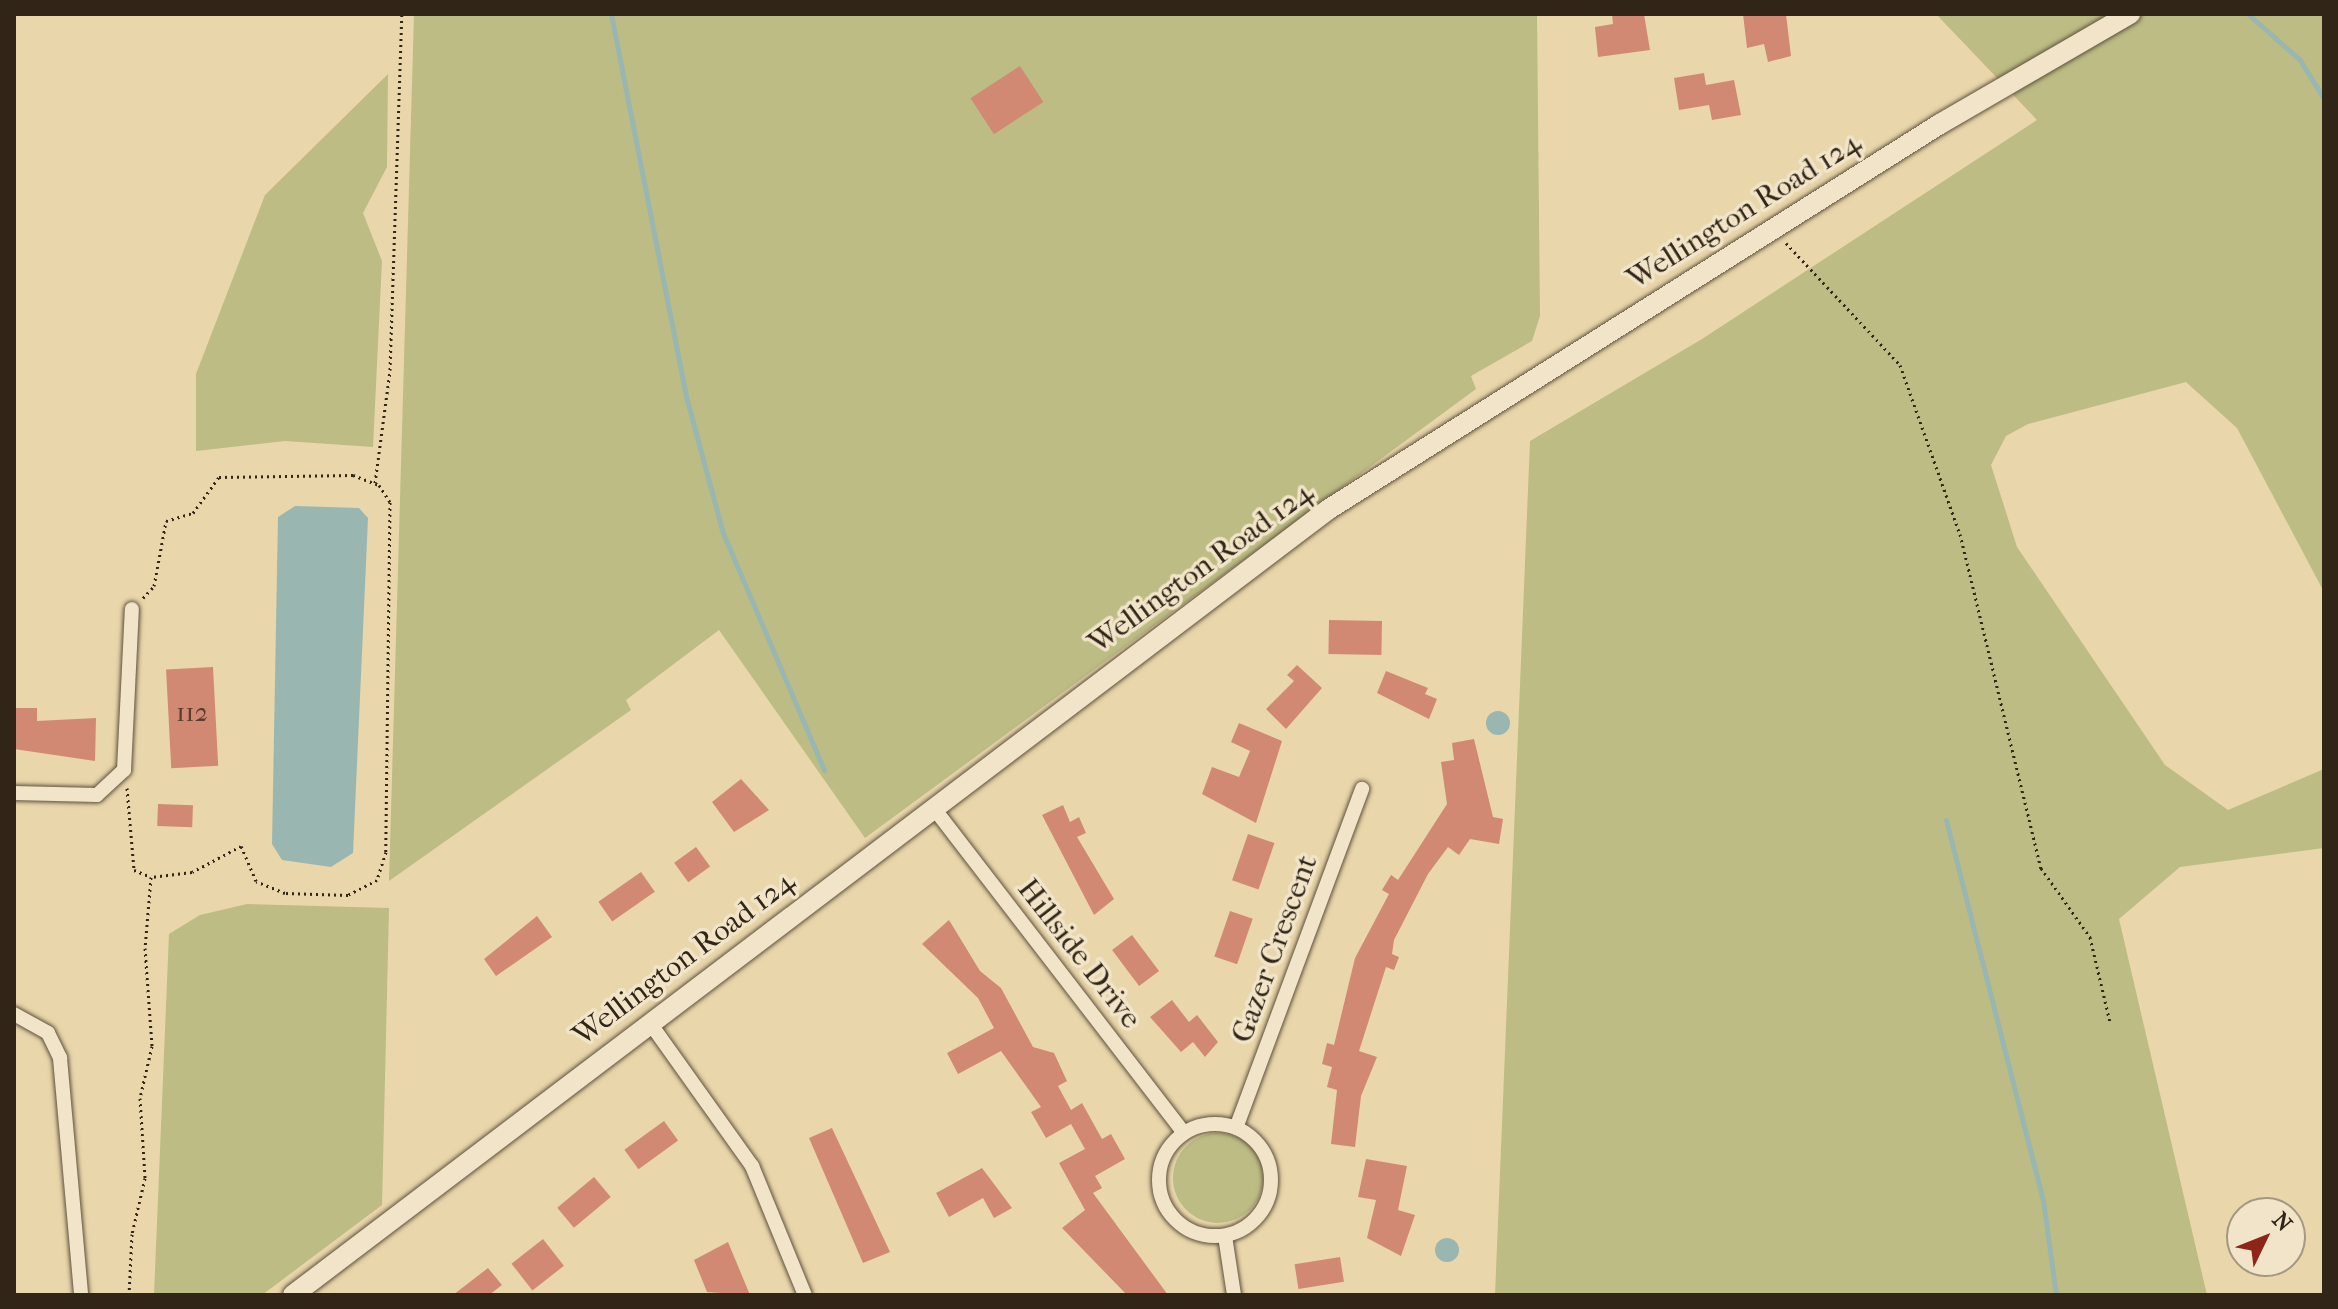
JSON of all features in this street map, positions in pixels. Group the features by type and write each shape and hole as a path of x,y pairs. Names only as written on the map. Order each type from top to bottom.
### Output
{"main road":[{"name":"Wellington Road 124","path":"293,1295 1329,509 1775,227 2130,14"}],"street":[{"path":"14,793 97,795 119,778 132,609"},
{"name":"Gazer Crescent","path":"1236,1128 1362,789"},
{"name":"Hillside Drive","path":"933,807 1184,1133"},
{"path":"14,1014 48,1033 60,1058 81,1295"},
{"path":"650,1023 752,1166 805,1295"},
{"path":"1200,1125 1236,1128 1264,1152 1271,1188 1254,1221 1225,1236 1182,1226 1159,1190 1168,1148 1184,1133 1200,1125"},
{"path":"1225,1236 1234,1295"}],"path":[{"path":"375,483 390,370 402,14"},
{"path":"1775,227 1802,265 1900,365 1960,534 2041,868 2090,937 2110,1022"},
{"path":"119,778 133,807 134,870 151,877 192,872 241,846 256,881 285,893 348,895 377,880 386,852 394,514 375,483 353,475 219,477 193,513 166,521 154,586 132,609"},
{"path":"129,1295 132,1234 145,1178 140,1098 152,1046 145,948 151,877"}],"shaded area":[{"path":"414,14 1537,14 1540,316 1532,341 1471,376 1476,389 865,838 719,630 626,700 631,710 389,881"},
{"path":"1936,14 2324,14 2324,592 2237,428 2186,382 2028,424 2006,436 1991,465 2017,547 2165,765 2228,810 2324,769 2324,848 2180,867 2119,919 2207,1295 1495,1295 1530,441 1702,339 2037,120"},
{"path":"388,74 387,167 363,213 382,261 373,447 285,441 196,451 196,374 265,195"},
{"path":"247,904 389,908 382,1205 262,1295 154,1295 169,934 200,915"},
{"path":"1218,1133 1235,1137 1250,1146 1259,1161 1263,1178 1259,1195 1250,1210 1235,1219 1218,1223 1201,1219 1186,1210 1177,1195 1173,1178 1177,1161 1186,1146 1201,1137"}],"water":[{"path":"295,506 359,508 368,518 353,853 331,867 282,860 272,844 278,517"},
{"path":"1498,711 1509,718 1510,723 1503,734 1498,735 1487,728 1486,723 1493,712"},
{"path":"1447,1238 1458,1245 1459,1250 1452,1261 1447,1262 1436,1255 1435,1250 1442,1239"}],"building":[{"path":"1612,14 1644,14 1650,50 1598,57 1595,27 1613,24"},
{"path":"1743,14 1786,14 1791,56 1768,62 1764,44 1747,48"},
{"path":"1020,66 1043,102 994,134 971,98"},
{"path":"1704,73 1706,85 1734,80 1741,115 1712,120 1709,105 1679,110 1674,78"},
{"path":"1329,620 1382,621 1381,655 1328,654"},
{"path":"1297,665 1322,688 1286,729 1266,709 1294,681 1287,675"},
{"path":"213,667 218,766 171,768 166,669"},
{"path":"1386,671 1428,688 1425,694 1437,699 1429,719 1377,693"},
{"path":"14,708 37,708 37,721 96,718 95,761 14,749"},
{"path":"1239,723 1282,741 1256,823 1202,794 1212,767 1239,777 1250,751 1231,742"},
{"path":"1474,739 1493,817 1503,819 1499,844 1470,839 1459,855 1448,847 1428,874 1394,940 1392,954 1399,957 1394,970 1386,967 1359,1051 1377,1057 1361,1096 1355,1147 1331,1144 1337,1090 1327,1087 1332,1067 1322,1064 1327,1043 1334,1045 1355,958 1389,894 1382,890 1391,875 1398,880 1447,804 1441,762 1454,760 1452,743"},
{"path":"741,779 769,810 734,832 712,802"},
{"path":"158,804 193,805 192,827 157,826"},
{"path":"1063,805 1070,822 1079,817 1086,833 1077,837 1114,899 1094,915 1042,815"},
{"path":"1248,834 1274,843 1259,889 1232,880"},
{"path":"696,847 710,866 688,882 674,863"},
{"path":"641,872 655,892 612,921 598,902"},
{"path":"1230,911 1253,919 1237,964 1214,956"},
{"path":"537,916 552,937 496,976 484,959"},
{"path":"949,920 980,971 1001,988 1033,1047 1054,1053 1067,1081 1058,1086 1071,1110 1082,1103 1102,1139 1111,1134 1125,1159 1095,1176 1102,1188 1093,1193 1168,1295 1127,1295 1062,1228 1085,1210 1059,1163 1085,1149 1071,1124 1046,1138 1031,1112 1041,1107 1001,1051 958,1074 947,1053 994,1028 978,998 922,944"},
{"path":"1132,935 1159,971 1139,986 1112,950"},
{"path":"1172,1000 1189,1022 1197,1015 1218,1042 1205,1057 1193,1042 1181,1052 1150,1017"},
{"path":"664,1121 678,1140 638,1169 624,1150"},
{"path":"832,1128 890,1252 863,1263 809,1138"},
{"path":"1366,1159 1407,1166 1398,1210 1415,1215 1401,1256 1367,1238 1376,1200 1358,1197"},
{"path":"982,1168 1012,1208 994,1218 983,1198 949,1217 936,1193"},
{"path":"594,1177 611,1197 574,1228 557,1208"},
{"path":"543,1239 564,1266 532,1290 511,1264"},
{"path":"728,1242 750,1295 707,1292 694,1260"},
{"path":"1340,1257 1344,1282 1298,1289 1295,1264"},
{"path":"488,1268 502,1285 489,1295 453,1295"}],"waterway":[{"path":"611,14 687,400 723,533 824,770"},
{"path":"2248,14 2300,60 2324,99"},
{"path":"1946,820 2043,1200 2056,1295"}]}
